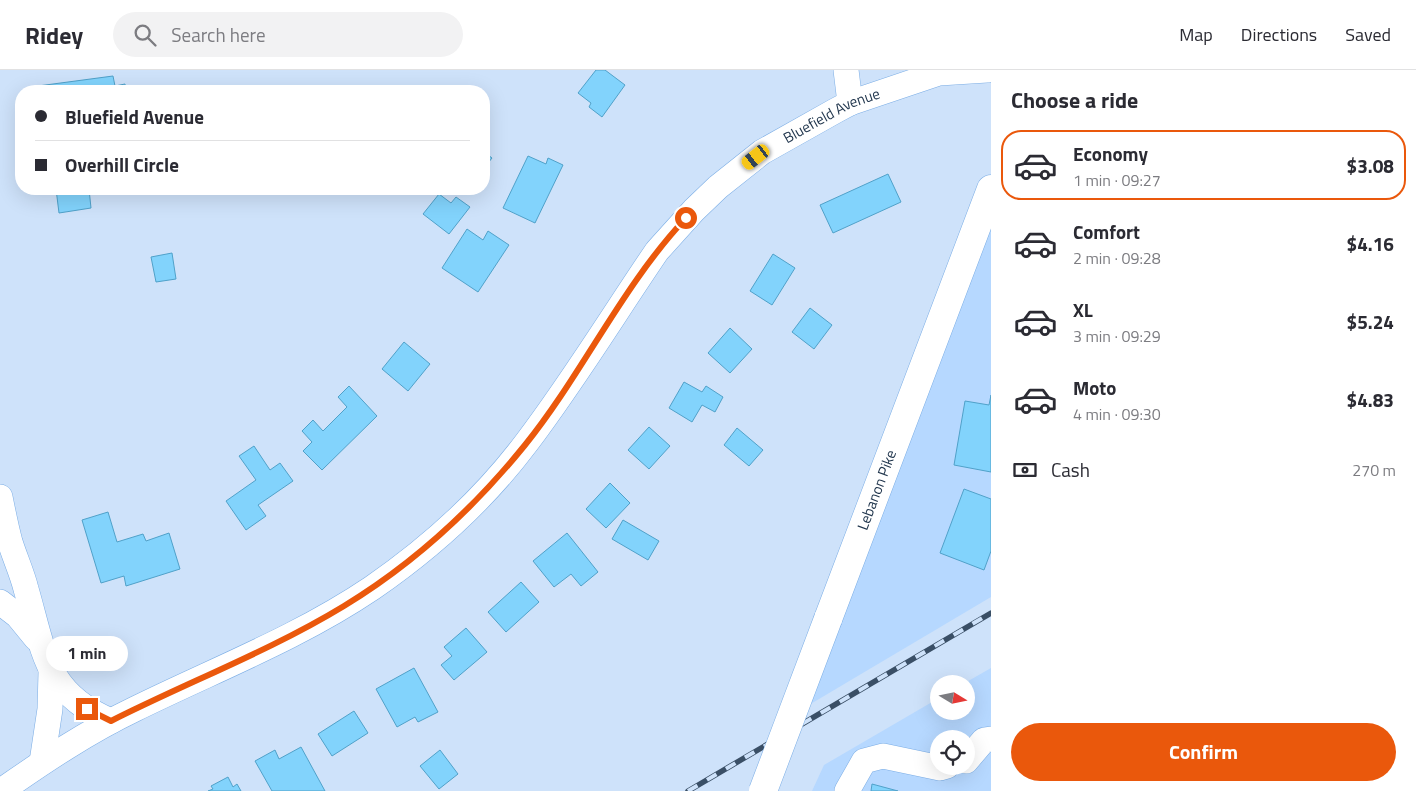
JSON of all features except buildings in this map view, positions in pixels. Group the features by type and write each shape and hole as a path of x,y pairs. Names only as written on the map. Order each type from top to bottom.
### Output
{"main road":[{"name":"Lebanon Pike","path":"763,791 991,189"}],"street":[{"path":"846,70 850,103"},
{"name":"Bluefield Avenue","path":"1,791 42,762 111,721 314,623 371,588 423,549 482,494 526,443 658,250 688,215 718,187 762,152 850,103 936,72 987,70"},
{"path":"0,497 5,546 26,589 40,644 51,672 74,700 111,721"},
{"path":"0,602 18,616 40,644"},
{"path":"42,762 50,709 51,672"},
{"path":"975,750 984,740 991,738"},
{"path":"848,791 864,761 883,756 930,766"}],"shaded area":[{"path":"991,189 991,597 792,715"},
{"path":"991,668 991,791 812,791 824,765 930,703 930,720 975,720 975,677"}],"railway":[{"path":"688,791 991,613"}],"route":[{"path":"87,709 111,721 254,653 343,606 394,572 423,549 482,494 526,443 658,250 686,218"}]}
